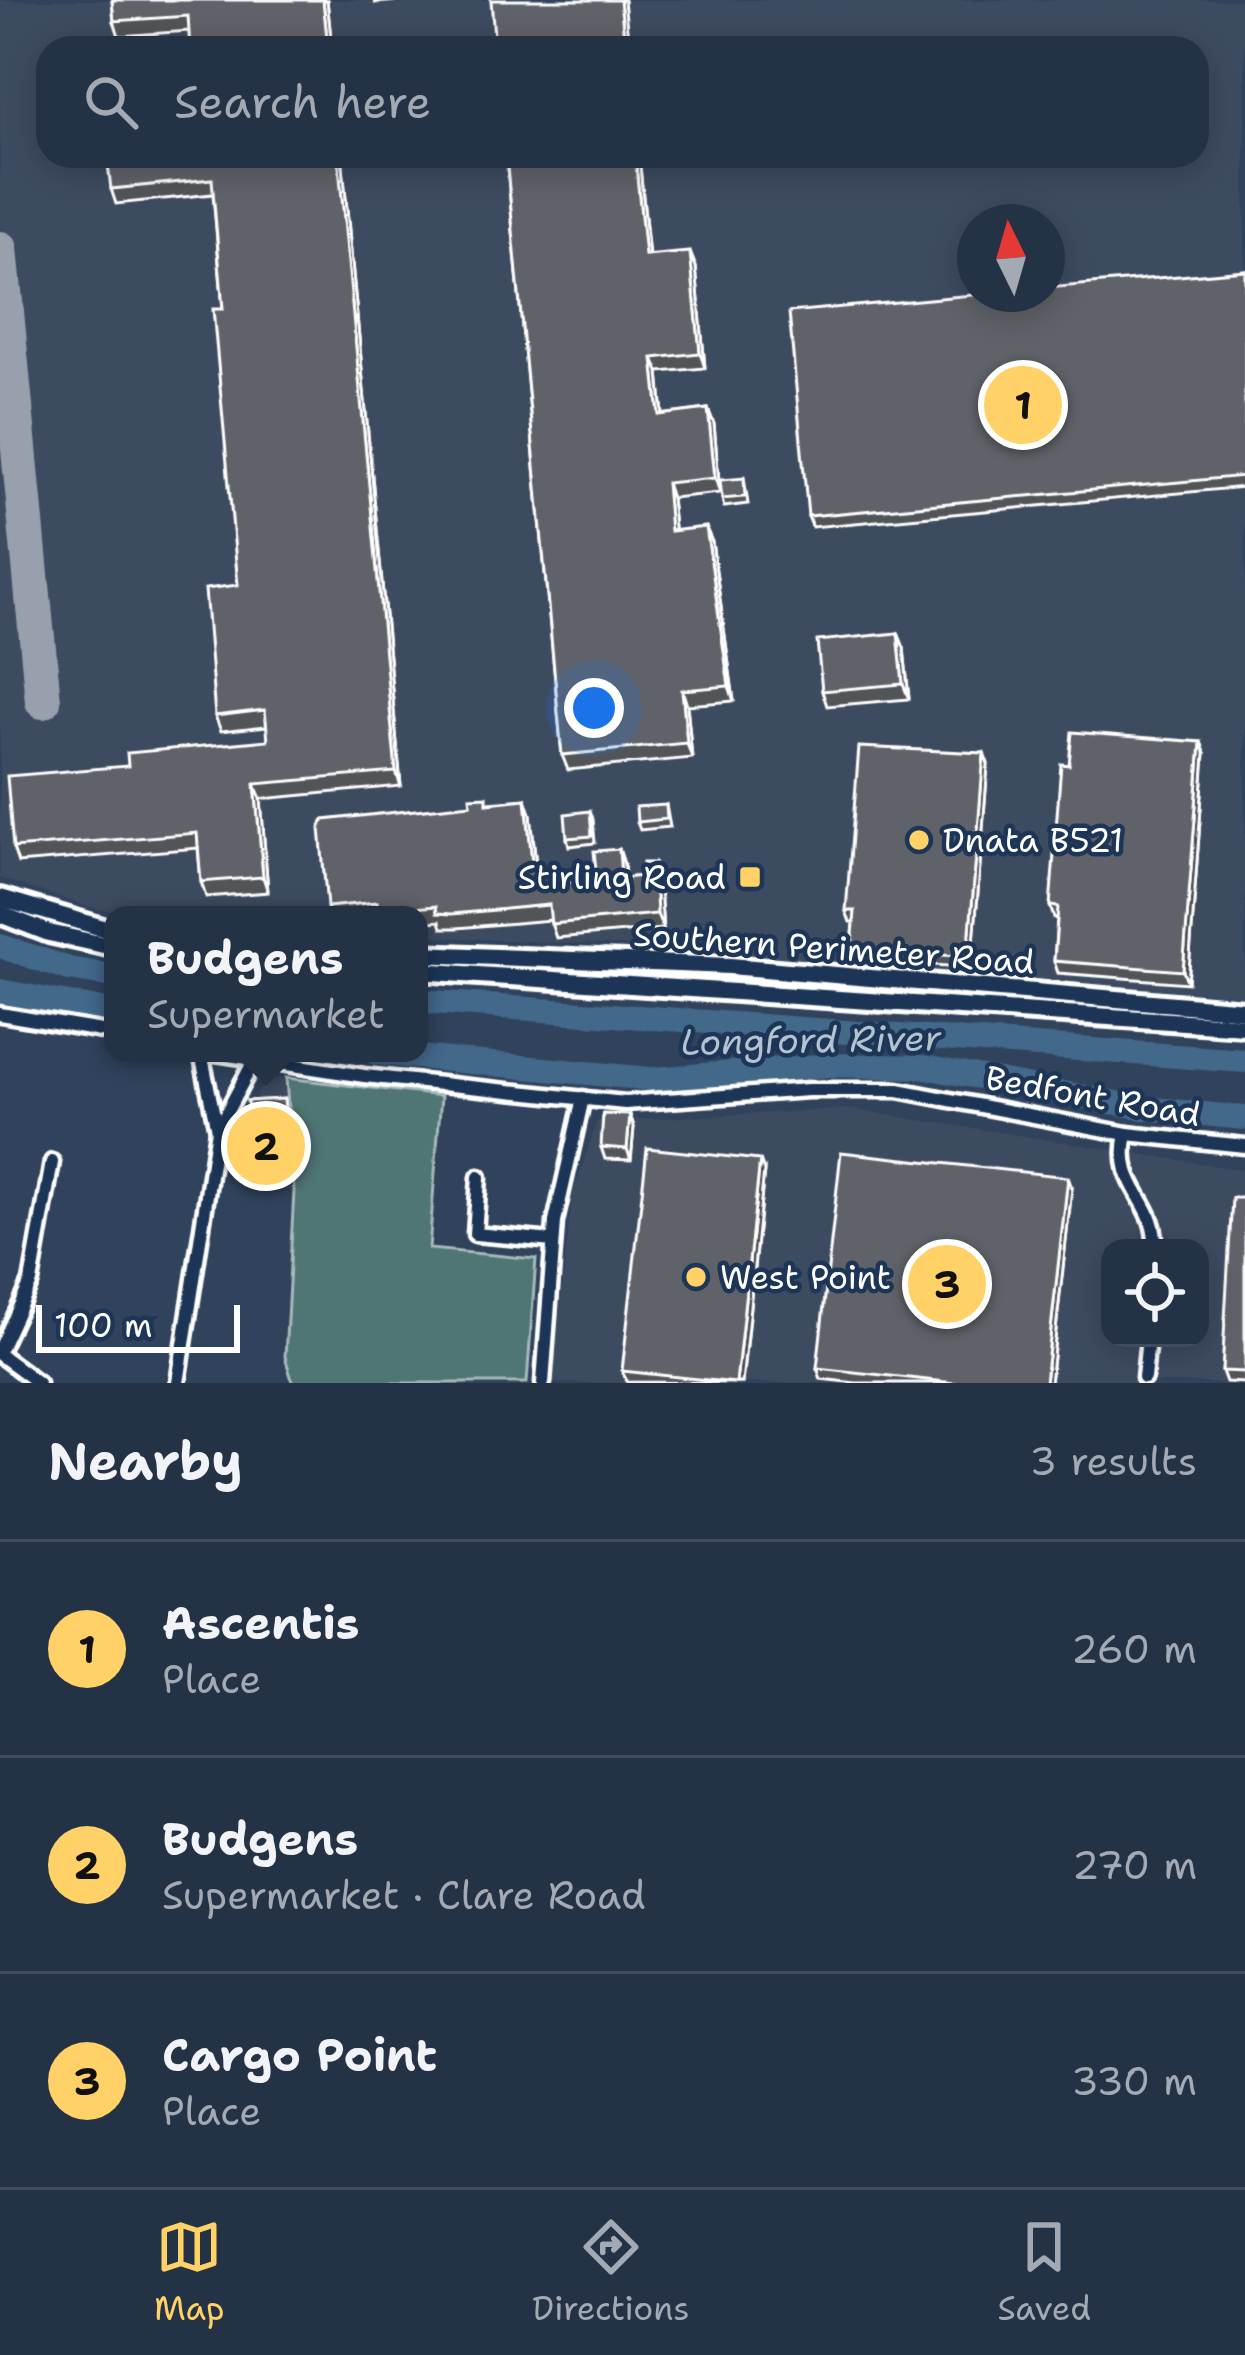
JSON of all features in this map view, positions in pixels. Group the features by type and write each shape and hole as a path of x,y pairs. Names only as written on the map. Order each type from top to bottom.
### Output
{"street":[{"path":"0,898 104,928"},
{"path":"0,914 49,933 104,945"},
{"name":"Southern Perimeter Road","path":"428,953 705,964 1245,1010"},
{"name":"Southern Perimeter Road","path":"428,972 1245,1026"},
{"path":"0,1014 104,1031"},
{"path":"203,1062 217,1130"},
{"path":"178,1383 217,1130 253,1062"},
{"name":"Bedfont Road","path":"263,1062 668,1103 808,1090 898,1090 1127,1134 1245,1146"},
{"path":"543,1383 553,1241 583,1098"},
{"path":"1127,1134 1121,1163 1156,1226 1155,1239"},
{"path":"38,1383 0,1352 31,1282 52,1162"},
{"path":"479,1177 475,1234 553,1241"},
{"path":"1144,1378 1147,1347"}],"shaded area":[{"path":"0,0 1245,0 1245,996 681,949 428,936 428,906 104,909 0,878"},
{"path":"286,1078 294,1191 229,1181 236,1131 266,1079"},
{"path":"848,1109 1245,1170 1245,1383 552,1383 572,1198 597,1121"}],"green space":[{"path":"286,1078 441,1096 429,1249 536,1259 527,1383 293,1383 285,1357 294,1191"}],"building":[{"path":"112,0 323,0 327,36 189,36 188,16 114,21"},
{"path":"491,0 620,0 624,36 494,36"},
{"path":"108,168 339,168 396,772 255,784 263,877 201,882 197,833 13,848 7,776 128,766 127,753 268,740 265,710 215,716 205,589 238,585 213,309 223,309 212,179 111,189"},
{"path":"507,168 636,168 645,256 690,252 700,353 653,358 659,415 708,409 715,478 666,483 670,531 706,527 729,686 682,690 687,743 562,755"},
{"path":"1245,270 1245,476 808,516 789,312 957,296 957,312 1065,312 1065,286"},
{"path":"744,478 745,497 722,499 720,480"},
{"path":"898,633 903,684 822,691 817,641"},
{"path":"1072,732 1201,742 1183,971 1054,961 1058,907 1050,906 1061,764 1069,765"},
{"name":"Dnata B521","path":"859,747 984,753 968,957 852,948 855,911 846,911"},
{"path":"487,796 487,803 526,799 534,885 597,880 594,851 619,849 621,878 644,876 643,863 654,863 657,914 551,924 549,905 452,914 437,913 436,906 377,906 377,902 327,906 320,828 324,820 471,804 470,797"},
{"path":"666,805 667,819 637,822 636,807"},
{"path":"590,811 592,836 567,838 565,814"},
{"path":"284,1099 285,1113 268,1114 283,1148 252,1159 244,1142 252,1138 247,1101"},
{"path":"603,1114 630,1115 627,1149 601,1147"},
{"name":"West Point","path":"647,1148 760,1160 736,1383 622,1371"},
{"path":"841,1152 1068,1177 1045,1383 955,1383 817,1368"},
{"path":"1232,1198 1245,1198 1245,1372 1222,1371"}],"waterway":[{"path":"0,946 69,969 104,975"},
{"name":"Longford River","path":"0,991 104,1010"},
{"path":"428,1002 1245,1061"},
{"name":"Longford River","path":"428,1058 651,1079 832,1065 924,1067 1143,1108 1245,1118"}],"taxiway":[{"path":"0,249 43,701"}],"place":[{"name":"Ascentis","path":"1023,405"},
{"name":"Dnata B521","path":"919,840"},
{"name":"Stirling Road","path":"750,877"},
{"name":"Budgens","path":"266,1146"},
{"name":"West Point","path":"696,1277"},
{"name":"Cargo Point","path":"947,1284"}]}
